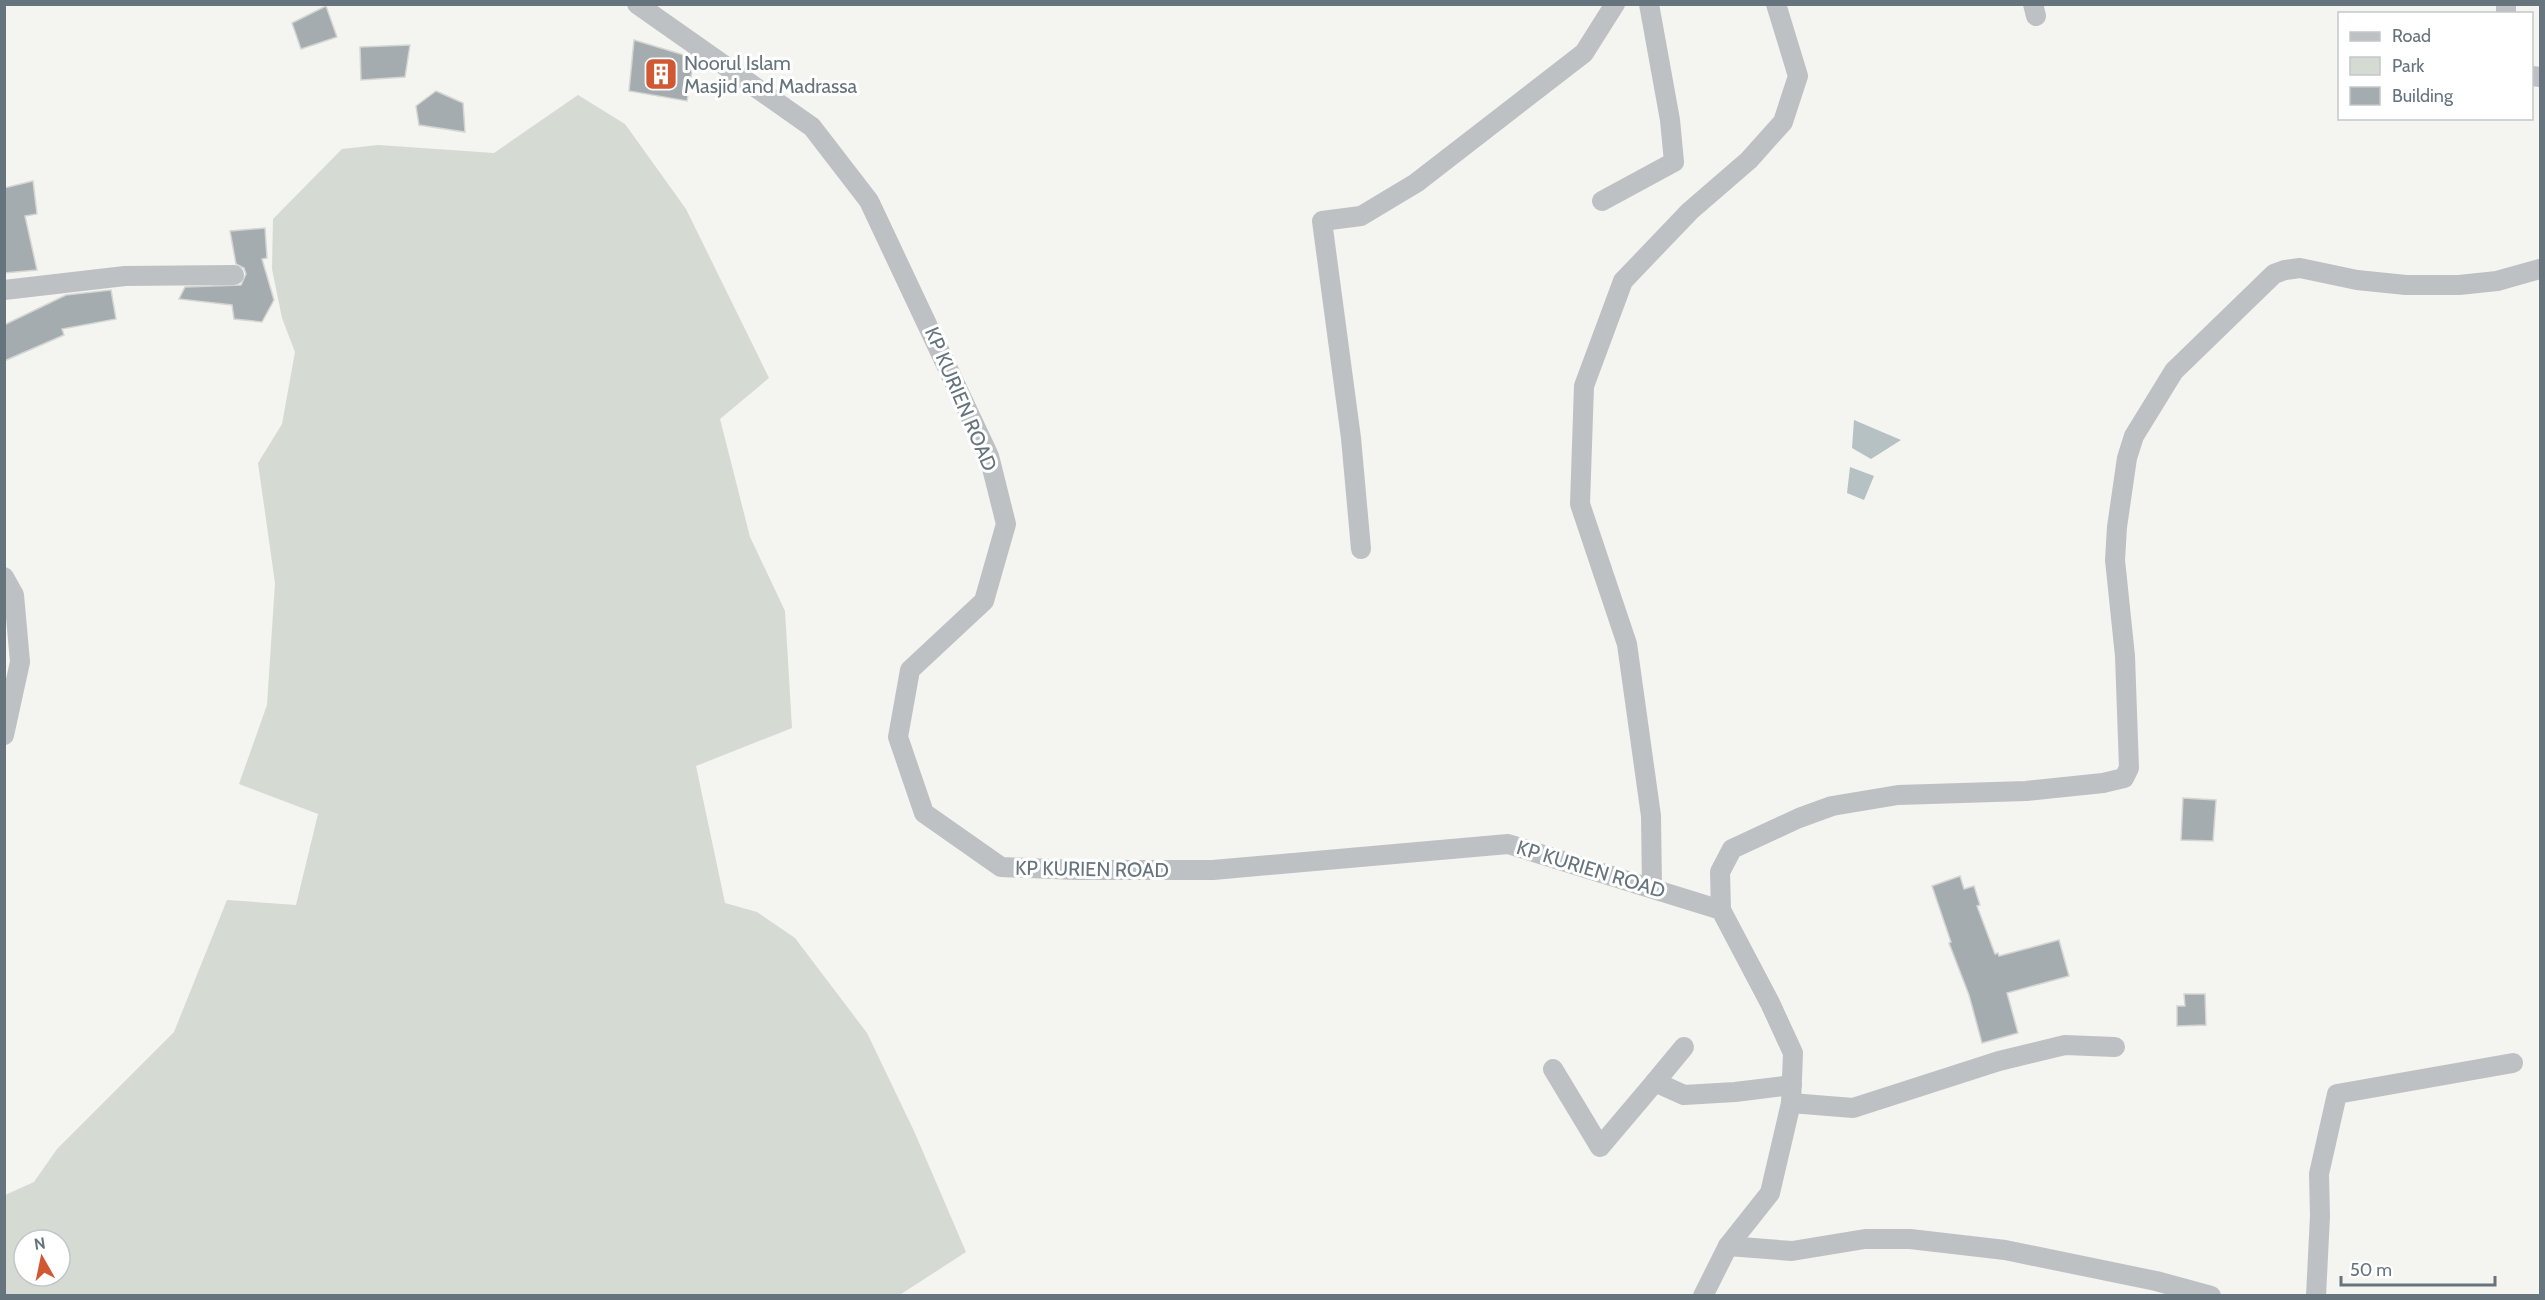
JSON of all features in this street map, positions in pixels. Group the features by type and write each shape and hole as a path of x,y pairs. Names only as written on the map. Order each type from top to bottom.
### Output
{"street":[{"name":"KP KURIEN ROAD","path":"638,4 812,127 841,164 869,201 989,456 1006,524 984,601 910,670 898,737 924,813 1001,867 1077,870 1213,870 1508,844 1721,910"},
{"path":"1361,549 1351,438 1322,220 1361,216 1416,183 1584,53 1615,4"},
{"path":"1602,201 1674,162 1670,120 1649,4"},
{"path":"1652,887 1651,816 1627,644 1580,504 1584,386 1623,281 1690,211 1749,160 1784,123 1798,76 1776,4"},
{"path":"1703,1296 1728,1246 1770,1193 1792,1094 1793,1053 1770,1003 1721,910 1720,872 1731,849 1799,818 1832,806 1898,795 2026,791 2103,783 2124,778 2129,768 2126,674 2115,560 2117,527 2130,447 2134,436 2174,371 2274,273 2300,268 2357,280 2406,285 2459,285 2497,281 2541,269"},
{"path":"4,290 125,276 234,275"},
{"path":"4,577 14,596 11,631 20,662 4,735"},
{"path":"1655,1082 1684,1095 1735,1092 1792,1094 1853,1108 1999,1061 2065,1045 2115,1047"},
{"path":"1552,1069 1600,1147 1684,1047"},
{"path":"2316,1296 2320,1216 2319,1174 2337,1094 2513,1062"},
{"path":"1728,1246 1792,1251 1864,1239 1910,1239 2004,1250 2156,1281 2211,1296"}],"green space":[{"path":"578,95 625,124 686,209 769,378 720,419 750,537 785,611 792,728 696,766 725,903 757,912 795,938 867,1033 914,1131 966,1252 898,1296 5,1295 5,1195 34,1182 57,1149 174,1032 227,900 296,905 318,814 239,784 267,705 275,583 258,463 282,424 295,352 282,318 272,269 273,219 342,149 378,145 494,153"}],"shaded area":[{"path":"1854,420 1901,440 1871,459 1852,448"},
{"path":"1850,467 1874,476 1864,500 1847,493"}],"building":[{"path":"326,6 337,37 301,49 292,23"},
{"name":"Noorul Islam Masjid and Madrassa","path":"634,40 694,58 687,101 629,91"},
{"path":"410,45 405,77 361,80 360,47"},
{"path":"436,91 463,103 465,132 419,125 416,106"},
{"path":"33,181 37,214 25,216 37,270 4,273 4,188"},
{"path":"265,228 267,258 262,259 274,300 262,322 234,319 232,305 179,299 185,287 241,285 246,274 244,268 236,264 230,231"},
{"path":"111,290 116,319 62,329 64,335 4,361 4,325 66,295"},
{"path":"2183,798 2216,800 2213,841 2181,840"},
{"path":"1960,876 1964,889 1974,886 1980,905 1977,906 1995,954 1998,953 1999,956 2059,940 2069,976 2007,993 2018,1033 1982,1043 1969,995 1949,943 1951,942 1932,886"},
{"path":"2184,994 2205,994 2206,1025 2177,1026 2177,1006 2185,1006"}],"place":[{"name":"Noorul Islam Masjid and Madrassa","path":"661,74"}]}
